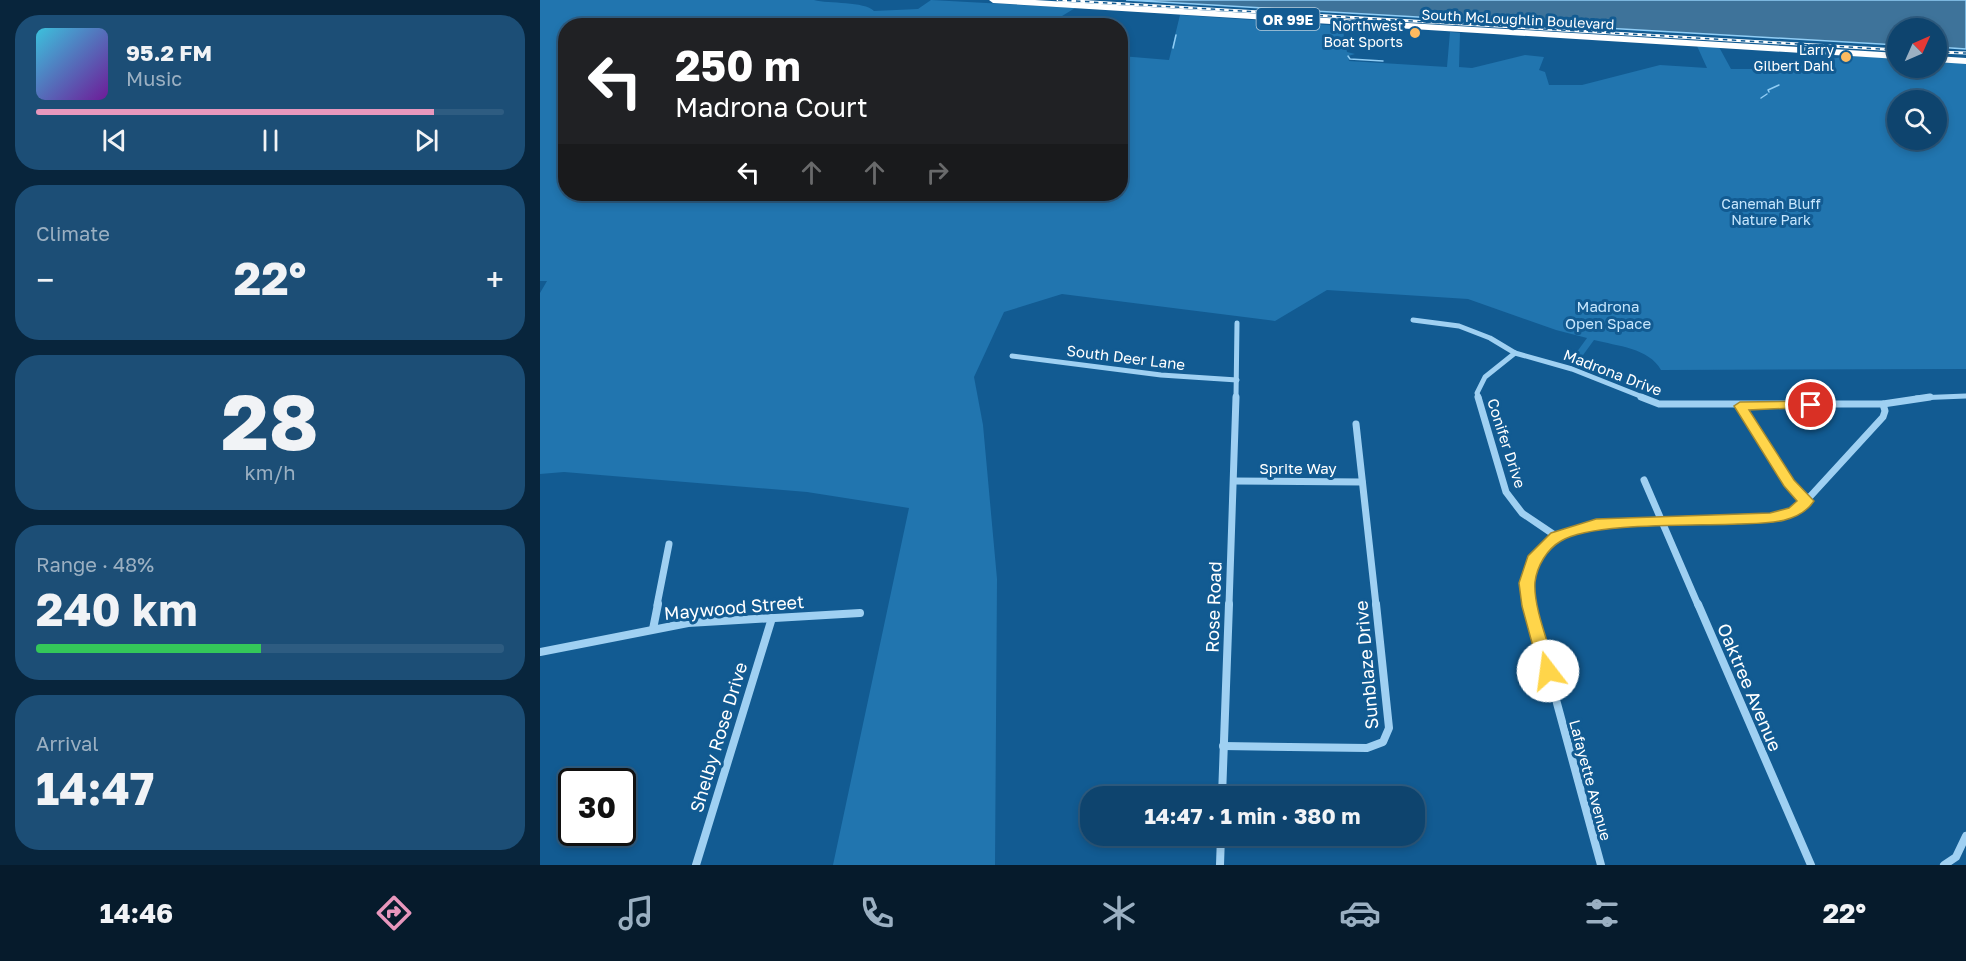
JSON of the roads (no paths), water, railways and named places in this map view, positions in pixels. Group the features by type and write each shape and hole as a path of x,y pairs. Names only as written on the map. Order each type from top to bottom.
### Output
{"highway":[{"name":"South McLoughlin Boulevard","path":"993,0 1887,55"},
{"path":"1947,60 1966,61"}],"street":[{"name":"Madrona Drive","path":"1413,320 1459,326 1496,341 1515,353 1572,369 1659,405 1883,404"},
{"name":"Rose Road","path":"1222,786 1236,420 1237,323"},
{"name":"Conifer Drive","path":"1515,353 1485,376 1479,384 1477,393 1506,492 1522,513 1556,536"},
{"name":"South Deer Lane","path":"1012,356 1161,375 1237,380"},
{"path":"1556,536 1596,524 1770,518 1794,511 1806,501 1883,417 1885,411 1883,404 1924,397 1966,396"},
{"path":"1740,406 1789,483 1806,501"},
{"name":"Sunblaze Drive","path":"1224,746 1367,748 1383,742 1388,736 1389,728 1356,424"},
{"name":"Oaktree Avenue","path":"1644,480 1811,865"},
{"name":"Sprite Way","path":"1234,481 1362,482"},
{"name":"Lafayette Avenue","path":"1556,536 1534,560 1527,583 1528,593 1600,865"},
{"path":"653,629 669,544"},
{"name":"Maywood Street","path":"540,652 710,620 860,613"},
{"name":"Shelby Rose Drive","path":"696,865 772,618"},
{"path":"1944,865 1956,857 1966,836"},
{"path":"1220,865 1221,846"}],"waterway":[{"path":"1173,48 1176,35"},
{"path":"1348,56 1350,59 1383,61"},
{"path":"1769,92 1768,90 1779,85"},
{"path":"1761,98 1767,94"}],"railway":[{"path":"1058,0 1887,49"},
{"path":"1947,52 1966,53"}],"place":[{"name":"Northwest Boat Sports","path":"1415,33"},
{"name":"Larry Gilbert Dahl","path":"1846,57"}],"park label":[{"name":"Canemah Bluff Nature Park","path":"1771,212"},
{"name":"Madrona Open Space","path":"1608,314"}]}
